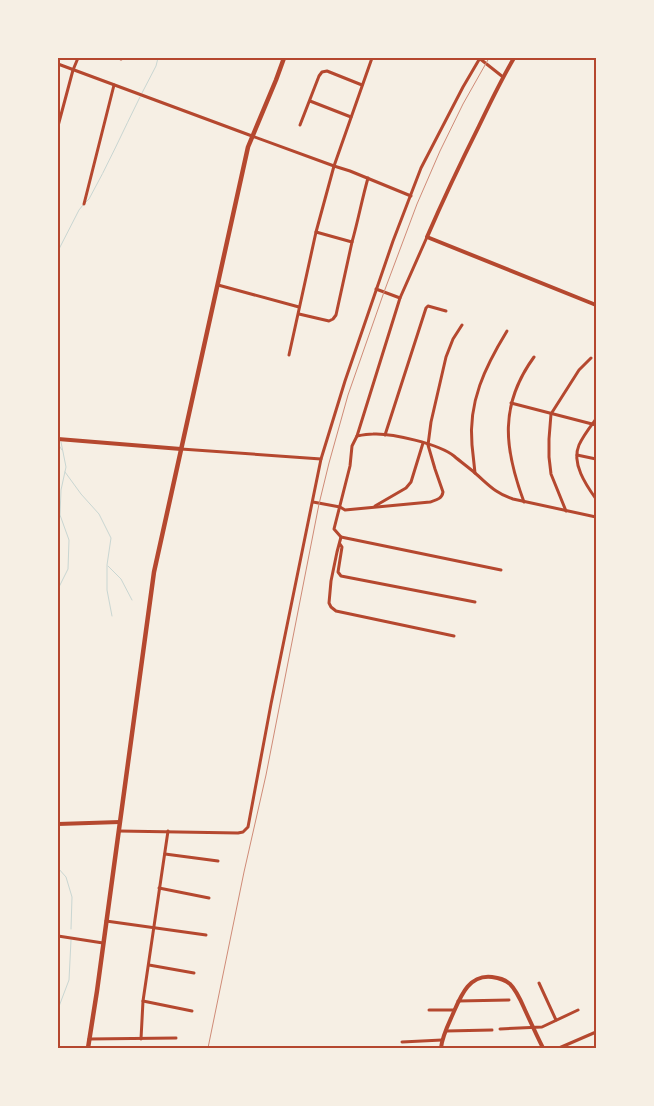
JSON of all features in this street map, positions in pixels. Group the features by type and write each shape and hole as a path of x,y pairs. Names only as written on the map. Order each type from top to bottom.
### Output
{"main road":[{"path":"88,1048 151,591 248,147 284,58"}],"street":[{"path":"58,126 78,58"},
{"path":"289,355 316,232 334,166 372,58"},
{"path":"119,831 238,833 243,832 248,827 271,704 322,459 345,381 376,289 421,168 479,58 502,76"},
{"path":"501,570 341,538 334,529 350,466 352,446 357,436 400,298 445,195 502,76 514,58"},
{"path":"58,64 350,171 411,196"},
{"path":"300,125 322,72 327,71 362,85"},
{"path":"84,204 114,85"},
{"path":"310,101 351,117"},
{"path":"298,314 329,321 336,315 359,216 360,204 368,178"},
{"path":"316,232 352,242"},
{"path":"427,237 596,305"},
{"path":"218,285 299,307"},
{"path":"376,289 400,298"},
{"path":"385,435 426,308 428,306 446,311"},
{"path":"313,502 340,507 345,510 430,502 442,496 443,492 428,445 434,408 446,357 462,325"},
{"path":"475,473 472,444 473,411 476,393 483,374 507,331"},
{"path":"524,502 514,471 509,428 511,403 522,376 534,356"},
{"path":"566,510 551,474 548,458 551,414 580,370 591,358"},
{"path":"511,403 594,425"},
{"path":"596,419 594,425 579,446 576,455 582,474 596,499"},
{"path":"357,436 385,435 442,449 501,495 513,500 596,517"},
{"path":"58,440 322,459"},
{"path":"372,508 406,488 411,482 423,443"},
{"path":"576,455 596,460"},
{"path":"341,538 331,581 331,607 336,611 454,636"},
{"path":"340,544 342,547 338,572 341,576 475,602"},
{"path":"58,824 120,822"},
{"path":"142,1039 144,1001 168,831"},
{"path":"165,854 218,861"},
{"path":"159,888 209,898"},
{"path":"106,921 206,935"},
{"path":"58,936 103,943"},
{"path":"149,965 194,973"},
{"path":"441,1048 442,1040 454,1010 466,987 479,978 489,976 501,978 510,984 516,992 544,1048"},
{"path":"539,983 556,1020"},
{"path":"458,1002 509,1000"},
{"path":"144,1001 192,1011"},
{"path":"429,1010 454,1010"},
{"path":"500,1029 542,1027 578,1010"},
{"path":"446,1030 492,1030"},
{"path":"559,1048 596,1032"},
{"path":"89,1039 176,1038"},
{"path":"402,1042 442,1040"}],"waterway":[{"path":"142,93 156,66 158,58"},
{"path":"86,202 103,174 140,97"},
{"path":"58,251 83,205"},
{"path":"58,589 68,569 69,540 60,515 61,490 66,467 61,442"},
{"path":"58,444 62,450"},
{"path":"65,472 99,514 111,538 107,565 107,590 112,616"},
{"path":"108,566 121,579 132,600"},
{"path":"58,868 66,877 72,897 71,929"},
{"path":"58,1009 69,980 71,940"}],"railway":[{"path":"208,1048 266,775 319,504 348,395 417,204 463,104 489,58"}]}
